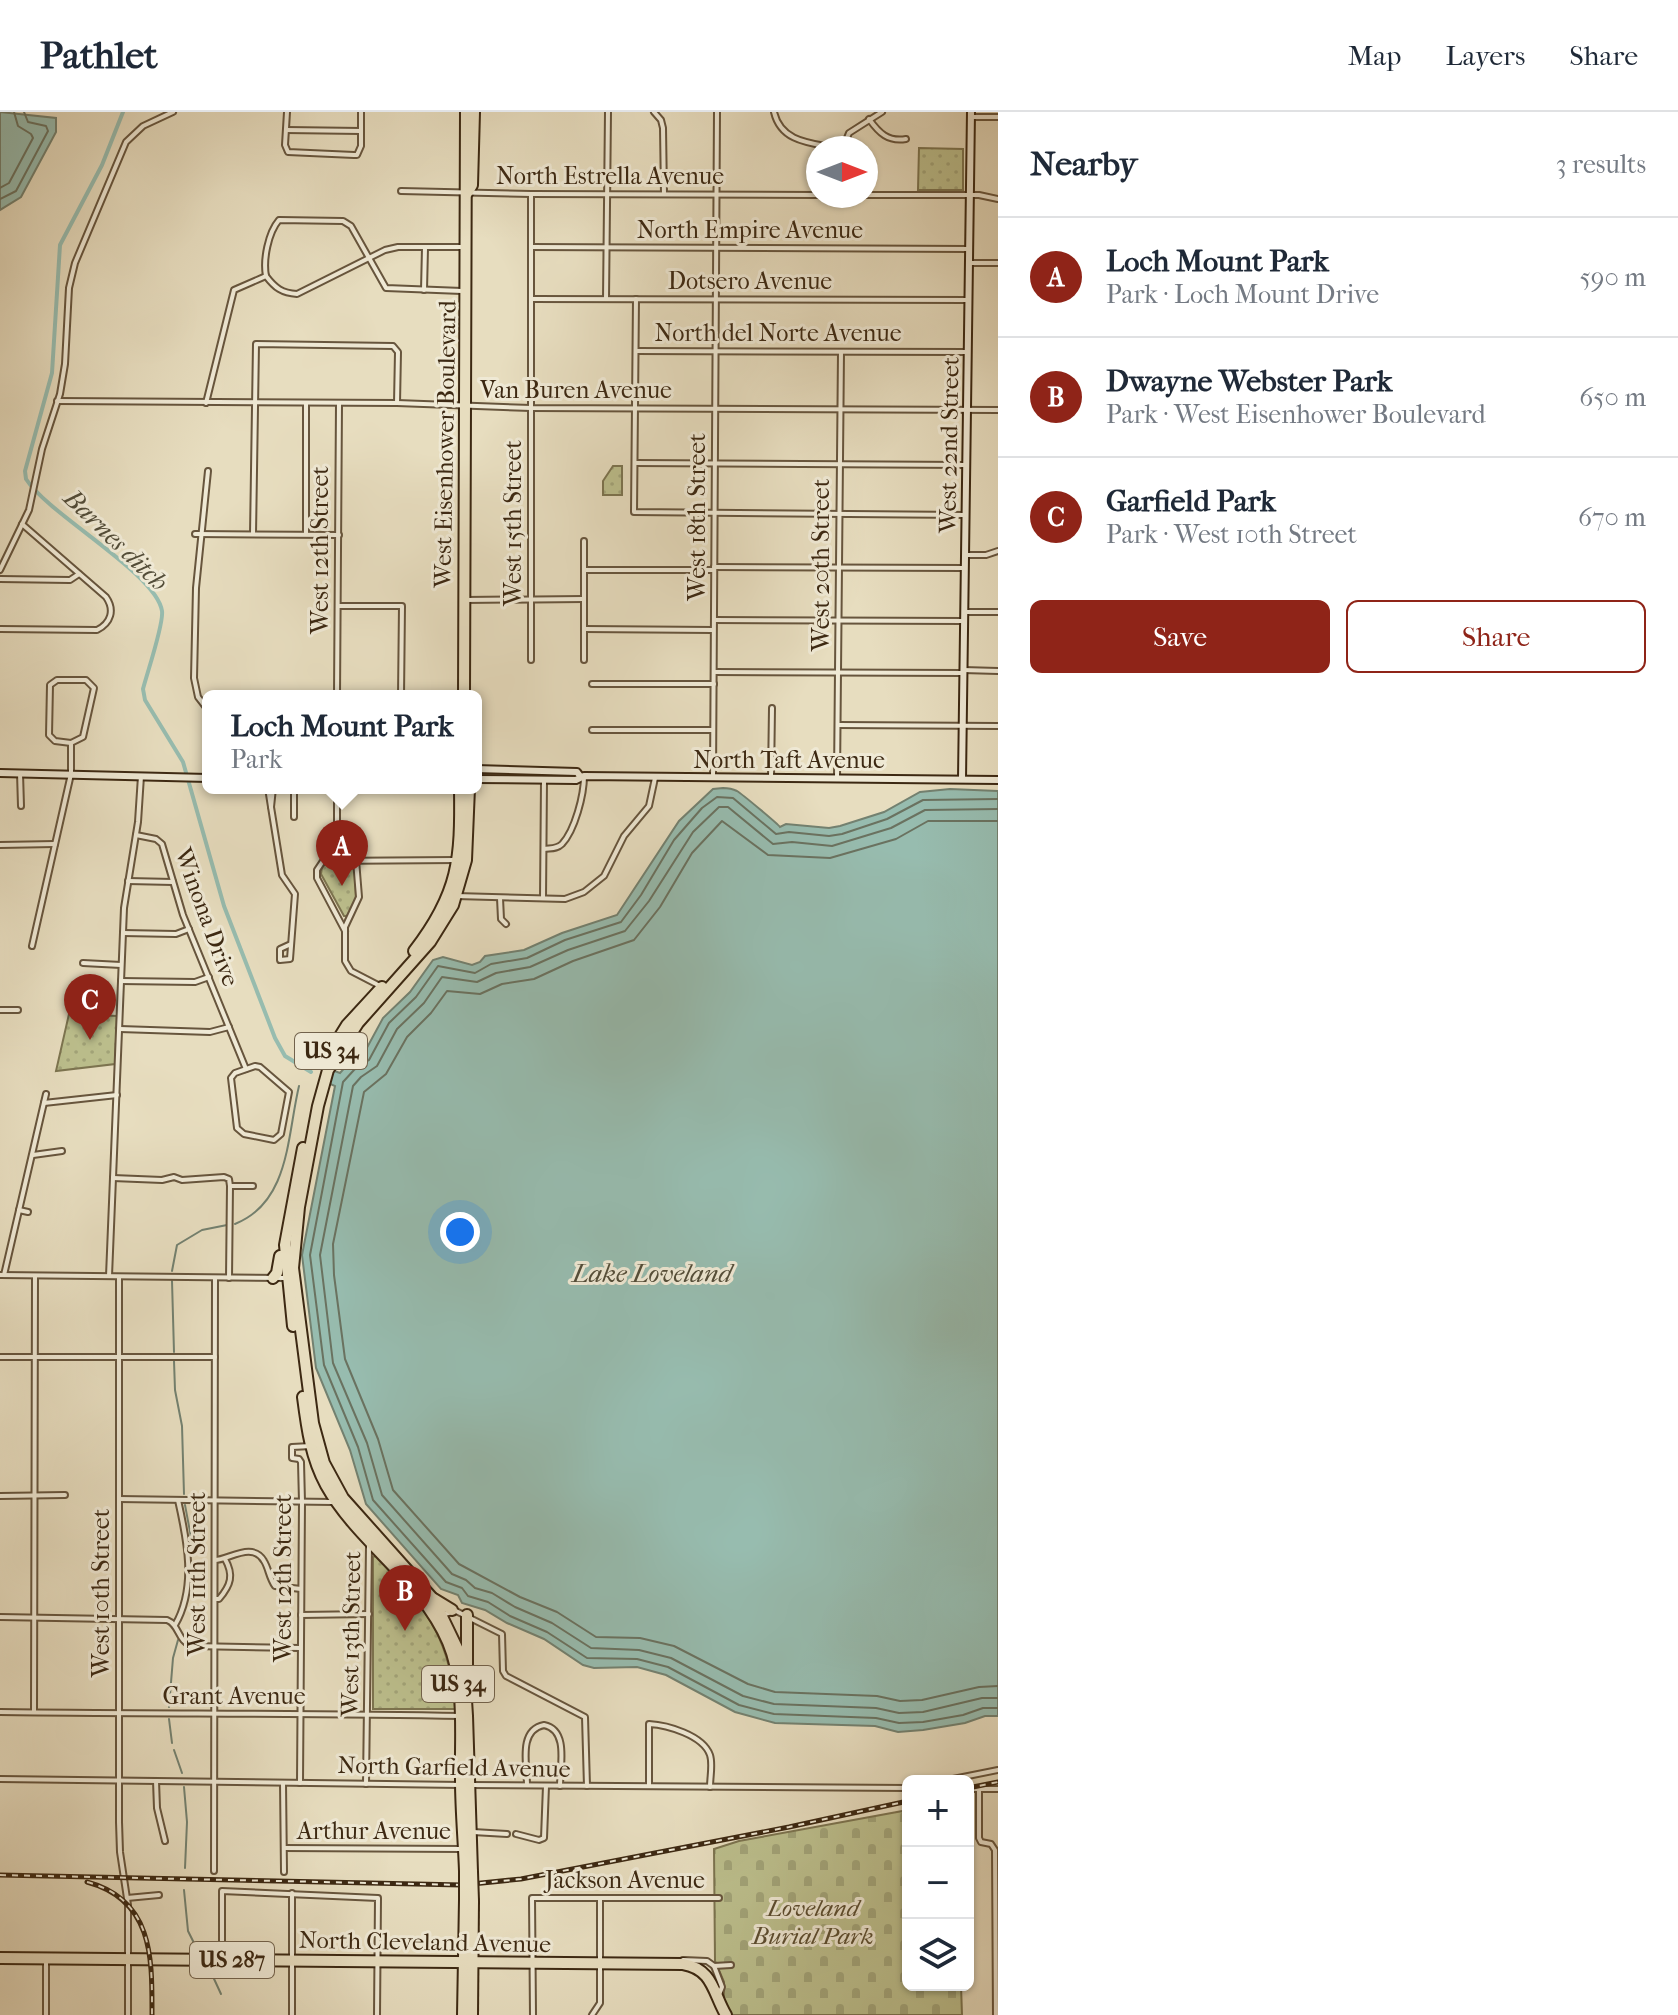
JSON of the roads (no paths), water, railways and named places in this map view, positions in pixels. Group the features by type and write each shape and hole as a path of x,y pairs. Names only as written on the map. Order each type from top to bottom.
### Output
{"highway":[{"name":"West Eisenhower Boulevard","path":"464,690 466,112"},
{"name":"West Eisenhower Boulevard","path":"467,193 472,185 474,112"},
{"name":"US 34","path":"460,794 462,860"},
{"name":"US 34","path":"464,1716 444,1614 381,1553 343,1498 321,1454 313,1423 285,1243 312,1100 322,1069 347,1025 430,942 453,895 462,860 468,794"},
{"name":"US 34","path":"385,989 358,1023 328,1070 318,1106 296,1224 290,1277 311,1446 325,1483 336,1502 433,1599 444,1614 459,1652 465,1684 464,1785 469,1901 463,2015"},
{"path":"273,1278 285,1243"},
{"path":"311,1446 321,1454"},
{"path":"369,1557 381,1553"},
{"path":"465,1684 467,1615"},
{"name":"US 34","path":"464,1785 471,1832 468,1849"},
{"name":"North Cleveland Avenue","path":"0,1958 694,1967 711,1981 722,2008"},
{"name":"US 34","path":"468,1963 472,2015"}],"main road":[{"name":"West 22nd Street","path":"962,779 971,115"},
{"name":"North Taft Avenue","path":"482,769 577,772 582,776"},
{"path":"0,773 202,778"},
{"name":"North Taft Avenue","path":"482,779 576,780 582,776 998,780"}],"street":[{"path":"0,570 32,496 57,401 65,364 69,288 75,263 126,142 143,126 173,112"},
{"path":"287,112 285,145 288,152 354,155 360,151 361,112"},
{"path":"606,299 608,112"},
{"path":"654,112 663,128 664,194"},
{"name":"West 18th Street","path":"713,778 717,112"},
{"path":"774,112 780,129 788,135 806,140"},
{"path":"848,136 882,112"},
{"path":"971,115 998,117"},
{"path":"869,119 886,137 906,139"},
{"path":"286,130 361,131"},
{"name":"North Estrella Avenue","path":"401,191 806,195"},
{"name":"West 15th Street","path":"531,194 531,660"},
{"path":"878,195 984,195 998,199"},
{"path":"466,247 398,247 385,250 369,258 297,294 274,287 266,276 265,261 275,223 285,219 349,223 369,258 386,288 466,291"},
{"path":"424,290 425,247"},
{"name":"North Empire Avenue","path":"531,247 969,249"},
{"path":"969,263 998,263"},
{"path":"206,403 234,290 266,276"},
{"name":"Dotsero Avenue","path":"531,299 969,300"},
{"path":"636,299 634,512 965,515"},
{"path":"253,534 257,343 393,346 398,352 397,403"},
{"name":"North del Norte Avenue","path":"637,351 968,352"},
{"name":"West 20th Street","path":"837,778 841,352"},
{"name":"Van Buren Avenue","path":"57,401 397,403 531,408 998,410"},
{"path":"306,404 306,534"},
{"name":"West 12th Street","path":"337,690 339,404"},
{"path":"635,463 966,465"},
{"path":"202,702 194,678 196,588 208,471"},
{"path":"0,629 97,630 106,625 110,617 107,599 22,524"},
{"path":"195,534 339,535"},
{"path":"584,541 584,660"},
{"path":"965,555 986,555 998,551"},
{"path":"584,570 965,568"},
{"path":"0,579 70,580 79,574"},
{"path":"463,600 584,599"},
{"path":"338,606 402,606 401,690"},
{"path":"964,612 998,612"},
{"path":"714,620 964,621"},
{"path":"584,629 714,630"},
{"path":"714,672 998,671"},
{"path":"57,680 86,680 94,688 86,725 83,737 71,743 55,741 49,735 50,685 57,680"},
{"path":"592,684 714,684"},
{"path":"771,778 772,708"},
{"path":"838,725 998,726"},
{"path":"592,730 713,730"},
{"path":"32,946 71,774 71,743"},
{"path":"20,773 21,806"},
{"path":"109,1276 123,933 141,776"},
{"path":"544,849 557,847 564,840 581,801 582,776"},
{"path":"453,895 565,899 578,896 604,876 624,836 651,802 655,778"},
{"path":"543,898 544,780"},
{"path":"271,794 282,875 295,894 291,944"},
{"path":"294,794 294,817"},
{"path":"337,794 337,859"},
{"name":"Winona Drive","path":"136,835 160,842 189,929 246,1069"},
{"path":"0,845 55,844"},
{"path":"345,931 316,874 321,862 337,859 462,860"},
{"path":"356,860 358,904 346,923 346,965 354,974 385,989"},
{"path":"128,881 173,882"},
{"path":"500,898 501,919 506,924"},
{"path":"123,933 176,934 189,929"},
{"path":"83,963 121,965"},
{"path":"121,981 195,982 209,977"},
{"path":"0,1010 18,1010"},
{"path":"119,1029 210,1032 229,1027"},
{"path":"260,1067 289,1092 281,1134 277,1139 244,1134 237,1128 230,1081 235,1073 246,1069 260,1067"},
{"path":"46,1094 2,1275 290,1277"},
{"path":"44,1103 117,1095"},
{"path":"33,1155 62,1151"},
{"path":"113,1178 227,1177 230,1186 229,1278"},
{"path":"230,1186 253,1186"},
{"path":"19,1210 28,1212"},
{"path":"34,1712 32,1357 35,1276"},
{"name":"West 10th Street","path":"119,1277 119,1781 120,1852 128,1908 128,2015"},
{"name":"West 11th Street","path":"214,1871 215,1278"},
{"path":"0,1357 215,1357"},
{"name":"West 12th Street","path":"300,1783 302,1502 301,1462 292,1458 292,1447 311,1446"},
{"path":"0,1496 65,1495"},
{"path":"119,1499 336,1502"},
{"path":"175,1625 183,1608 188,1573 187,1544 178,1500"},
{"name":"West 13th Street","path":"366,1784 369,1557 372,1538"},
{"path":"215,1560 225,1559 234,1553 257,1554 264,1560 275,1586 301,1589"},
{"path":"215,1599 219,1599 231,1581 225,1559"},
{"path":"301,1615 369,1614"},
{"path":"444,1614 467,1615 502,1634 503,1671 506,1676 585,1717 587,1786"},
{"path":"0,1617 167,1620 175,1625 187,1645 300,1648"},
{"name":"Grant Avenue","path":"0,1712 464,1716"},
{"path":"649,1786 649,1724 654,1724 672,1728 704,1746 710,1759 710,1787"},
{"path":"527,1785 527,1736 536,1726 544,1725 555,1729 560,1739 560,1786"},
{"path":"973,1775 998,1770"},
{"name":"North Garfield Avenue","path":"0,1779 902,1788"},
{"path":"156,1781 157,1808 165,1841"},
{"path":"283,1783 284,1872"},
{"path":"516,1834 539,1840 544,1838 546,1786"},
{"path":"974,1789 998,1789"},
{"path":"979,1789 979,1841 991,1844 995,1850 996,2015"},
{"name":"Arthur Avenue","path":"471,1832 507,1834"},
{"name":"Arthur Avenue","path":"284,1848 468,1849"},
{"path":"222,1960 222,1891 378,1898 377,2015"},
{"path":"292,1893 292,2015"},
{"path":"127,1898 159,1895"},
{"name":"Jackson Avenue","path":"533,1963 532,1898 719,1898"},
{"path":"592,2015 600,2003 600,1899"},
{"path":"46,1959 46,2015"},
{"path":"645,1964 650,1960 707,1961 714,1966 722,1987 722,2008"},
{"path":"533,1963 533,2015"},
{"path":"714,1966 731,1965"}],"water":[{"path":"0,112 56,118 56,132 21,197 0,210"},
{"name":"Lake Loveland","path":"713,789 737,791 780,827 786,824 829,828 884,812 920,792 950,789 998,791 998,1716 898,1732 875,1726 775,1723 735,1712 666,1675 637,1667 594,1668 583,1665 544,1639 485,1610 462,1603 458,1595 441,1589 366,1504 350,1450 316,1368 302,1255 335,1086 328,1083 332,1070 340,1073 363,1055 383,1018 410,992 433,960 443,957 472,965 485,956 524,950 562,933 617,915 679,821"}],"waterway":[{"name":"Barnes ditch","path":"123,112 102,165 60,245 52,373 25,471 26,479 56,509 141,579 155,596 162,617 143,689 145,700 183,762 224,906 275,1038 285,1056 311,1072"},
{"path":"235,1224 253,1214 267,1200 276,1184 288,1146 299,1086"},
{"path":"172,1271 177,1245 202,1230 227,1225"},
{"path":"172,1281 174,1352"},
{"path":"174,1361 175,1390 182,1426 184,1494"},
{"path":"185,1505 191,1537"},
{"path":"169,1707 173,1658 178,1640"},
{"path":"169,1719 172,1743"},
{"path":"174,1750 182,1773"},
{"path":"184,1787 187,1822 185,1868"},
{"path":"184,1890 188,1931 198,1951"},
{"path":"209,1968 221,1994"}],"railway":[{"path":"974,1787 998,1782"},
{"path":"0,1875 462,1885 521,1879 902,1802"},
{"path":"87,1882 125,1902 137,1917 149,1953 152,2015"}],"place":[{"name":"Loch Mount Park","path":"342,886"},
{"name":"Garfield Park","path":"90,1040"},
{"name":"Dwayne Webster Park","path":"405,1631"}],"park label":[{"name":"Loveland Burial Park","path":"813,1922"}]}
